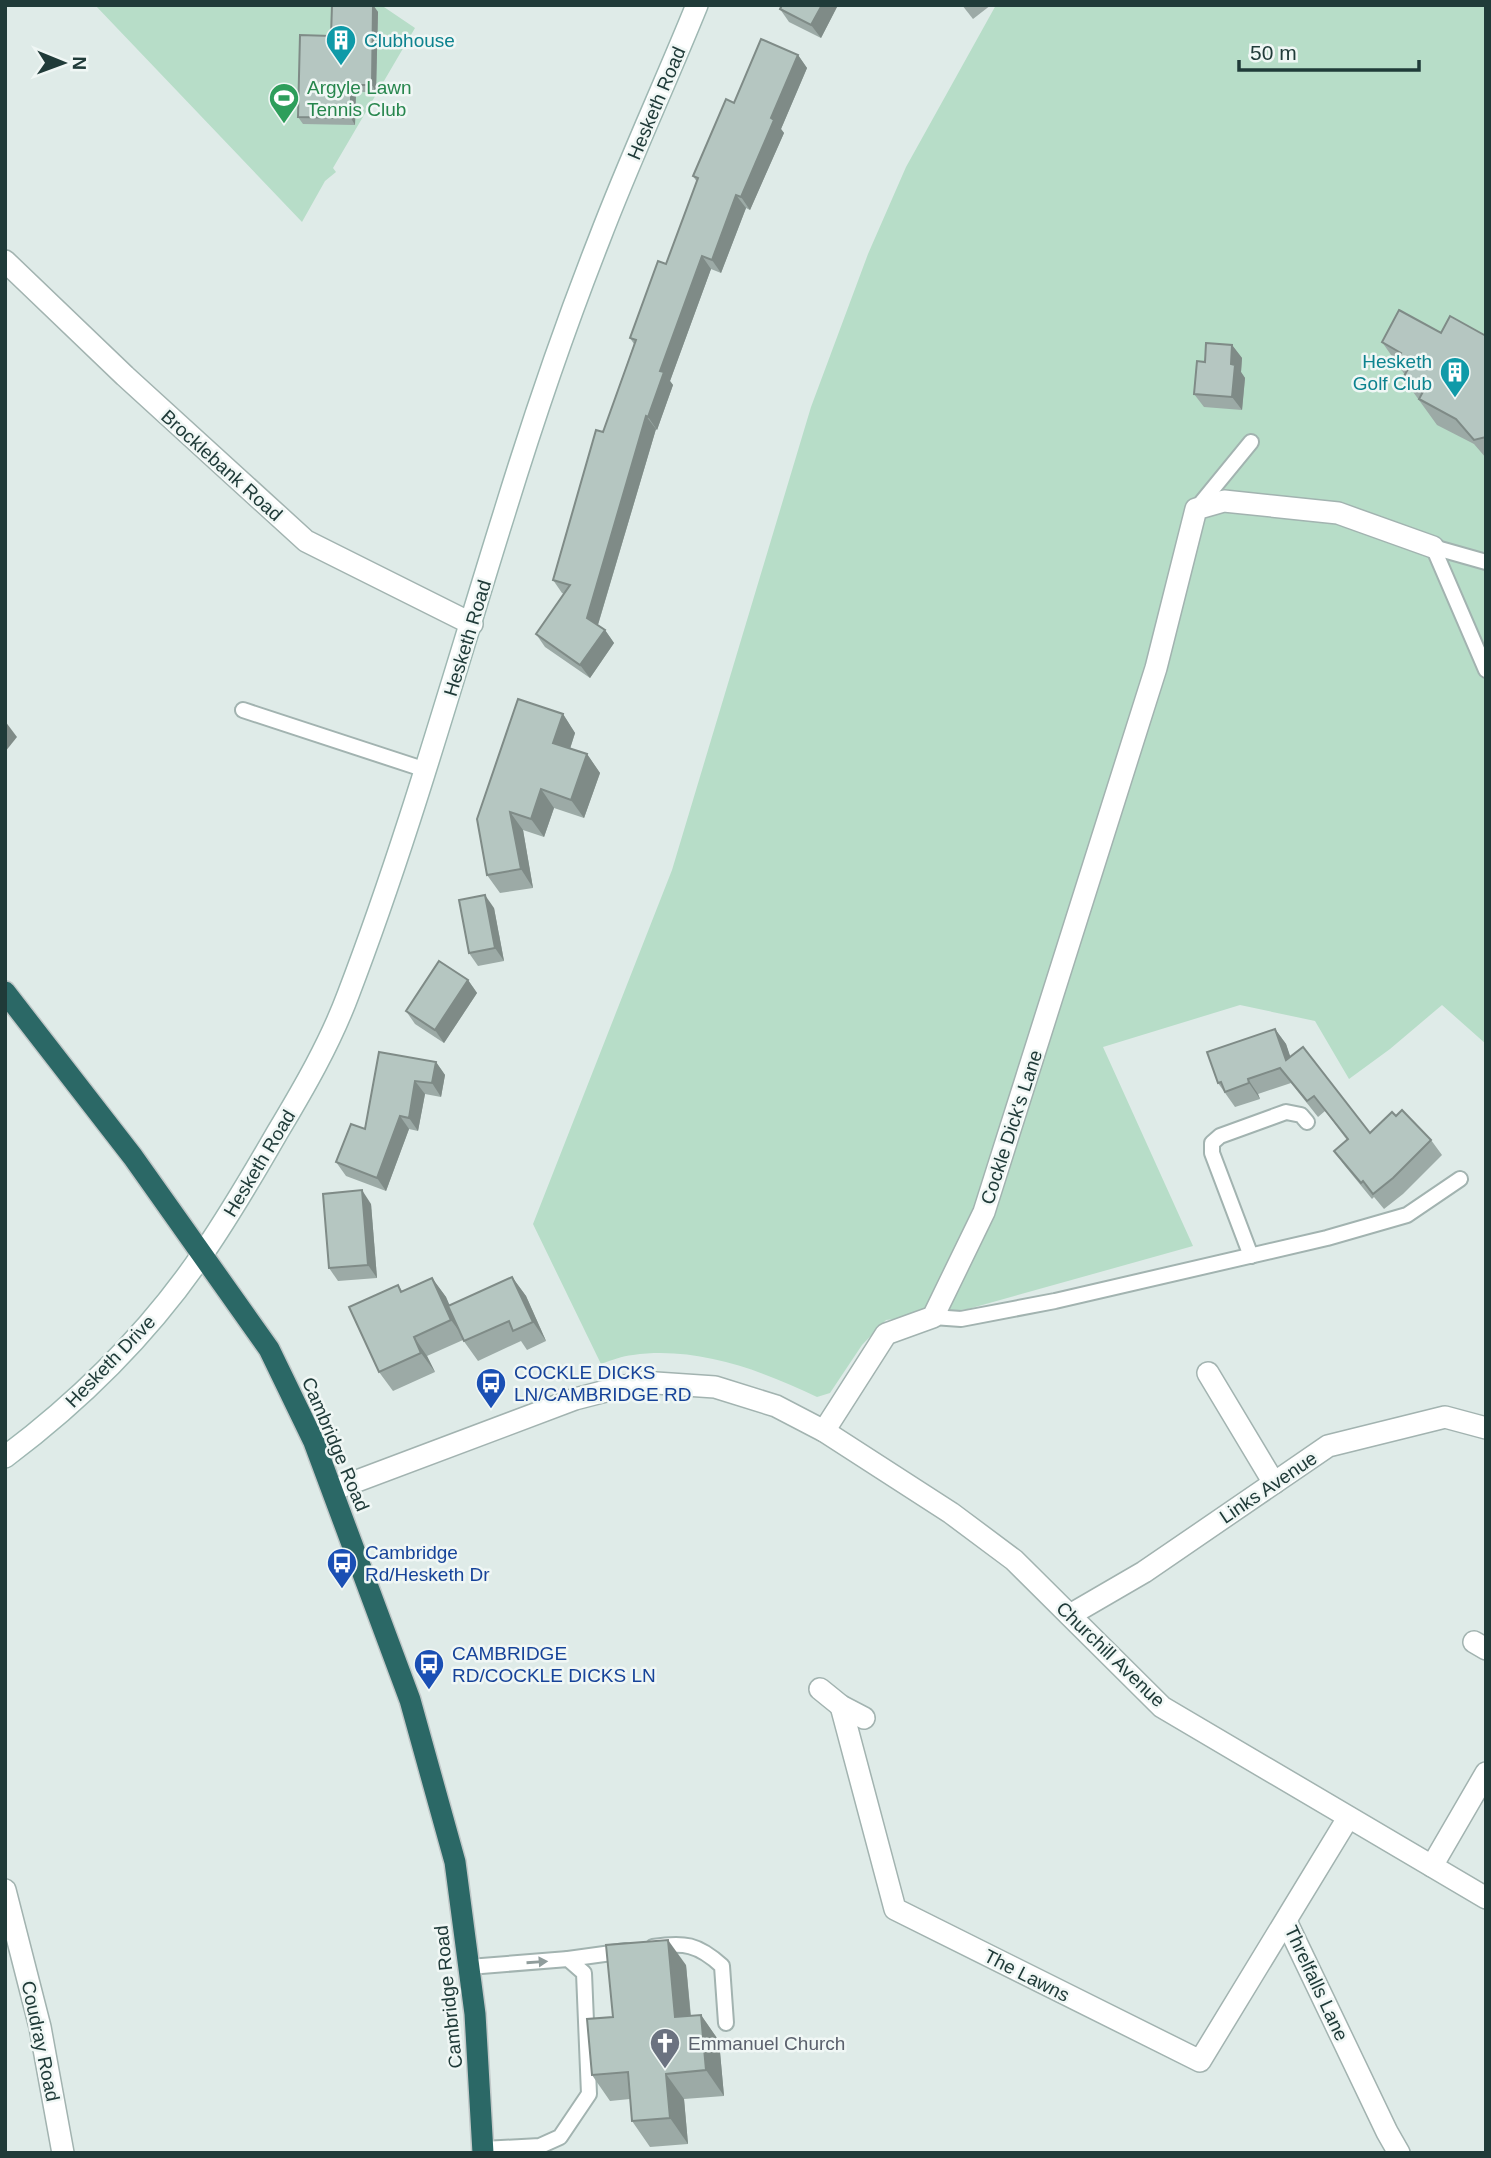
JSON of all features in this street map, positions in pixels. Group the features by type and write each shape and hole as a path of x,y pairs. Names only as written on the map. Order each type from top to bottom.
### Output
{"highway":[{"name":"Cambridge Road","path":"5,992 132,1157 269,1349 314,1442 410,1700 454,1862 475,2014 483,2151"}],"street":[{"name":"Hesketh Road","path":"203,1254 313,1071 348,997 426,770 561,341 599,238 697,5"},
{"name":"Brocklebank Road","path":"5,261 125,376 306,541 472,624"},
{"path":"1196,509 1224,502 1338,513 1433,547"},
{"name":"Cockle Dick's Lane","path":"933,1317 984,1212 1156,668 1196,509"},
{"name":"Hesketh Drive","path":"5,1457 37,1433 90,1385 155,1316 203,1254"},
{"path":"333,1490 575,1399 641,1382 715,1387 776,1406 824,1431 886,1334 933,1317"},
{"path":"1208,1373 1274,1483"},
{"name":"Links Avenue","path":"1070,1615 1144,1572 1328,1446 1445,1417 1486,1428"},
{"name":"Churchill Avenue","path":"824,1431 951,1513 1014,1560 1162,1707 1486,1898"},
{"path":"820,1689 841,1706 864,1718"},
{"name":"The Lawns","path":"841,1706 895,1909 1199,2062 1286,1921"},
{"path":"1433,1866 1486,1773"},
{"name":"Threlfalls Lane","path":"1348,1818 1286,1921 1399,2153"},
{"name":"Coudray Road","path":"5,1889 40,2027 63,2153"}],"lane":[{"path":"1196,509 1251,442"},
{"path":"1433,547 1486,562"},
{"path":"1433,547 1486,670"},
{"path":"243,710 426,770"},
{"path":"1251,1256 1212,1153 1212,1143 1220,1136 1286,1112 1301,1115 1307,1122"},
{"path":"933,1317 961,1319 1055,1301 1327,1238 1407,1215 1460,1179"},
{"path":"469,1967 568,1959 680,1943 707,1952 722,1966 726,2023"},
{"path":"483,2151 540,2146 560,2137 589,2094 584,1973 568,1959"}],"green space":[{"name":"Argyle Lawn Tennis Club","path":"95,5 381,5 415,28 333,168 336,172 325,181 302,222"},
{"name":"Hesketh Golf Club","path":"996,5 1486,5 1486,1044 1442,1005 1349,1079 1315,1021 1240,1005 1103,1047 1193,1246 968,1309 886,1320 862,1345 830,1393 817,1397 751,1369 704,1357 657,1353 625,1356 601,1364 533,1224 672,870 811,407 868,254 906,167"}],"building":[{"name":"Clubhouse","path":"332,5 373,5 372,85 351,85 351,118 298,117 300,35 331,36"},
{"path":"782,5 822,5 811,25 780,9"},
{"path":"761,39 798,55 741,197 736,195 712,260 702,256 660,371 664,372 648,417 646,416 587,618 605,630 580,665 536,634 570,585 553,580 596,430 603,432 636,340 630,338 658,261 666,264 698,178 693,176 726,99 734,103"},
{"name":"Hesketh Golf Club","path":"1399,310 1441,333 1450,316 1486,336 1486,437 1474,440 1456,419 1419,399 1424,390 1403,378 1408,369 1396,362 1401,353 1382,342"},
{"path":"1206,343 1232,345 1231,364 1235,365 1232,397 1194,394 1197,361 1205,362"},
{"path":"518,699 563,714 553,743 587,754 571,800 541,789 531,819 510,812 521,869 487,875 477,819"},
{"path":"485,895 495,948 469,953 459,900"},
{"path":"439,961 468,980 435,1030 406,1011"},
{"path":"1275,1029 1286,1060 1303,1047 1370,1133 1392,1112 1396,1116 1402,1110 1431,1140 1373,1194 1334,1151 1348,1139 1314,1096 1307,1101 1280,1068 1248,1079 1249,1083 1225,1092 1221,1082 1218,1083 1207,1052"},
{"path":"379,1052 436,1062 432,1083 415,1081 409,1118 400,1116 377,1178 336,1162 351,1124 365,1129"},
{"path":"362,1190 368,1265 329,1268 323,1194"},
{"path":"512,1277 533,1322 513,1331 509,1321 464,1341 448,1306"},
{"path":"432,1278 451,1320 414,1337 421,1353 379,1372 349,1307 398,1285 401,1292"},
{"name":"Emmanuel Church","path":"668,1940 675,2017 701,2015 706,2070 666,2074 670,2118 632,2121 628,2072 592,2075 587,2019 613,2017 606,1945"}],"place":[{"name":"Clubhouse","path":"341,67"},
{"name":"Argyle Lawn Tennis Club","path":"284,125"},
{"name":"Hesketh Golf Club","path":"1455,399"},
{"name":"COCKLE DICKS LN/CAMBRIDGE RD","path":"491,1410"},
{"name":"Cambridge Rd/Hesketh Dr","path":"342,1590"},
{"name":"CAMBRIDGE RD/COCKLE DICKS LN","path":"429,1691"},
{"name":"Emmanuel Church","path":"665,2070"}]}
